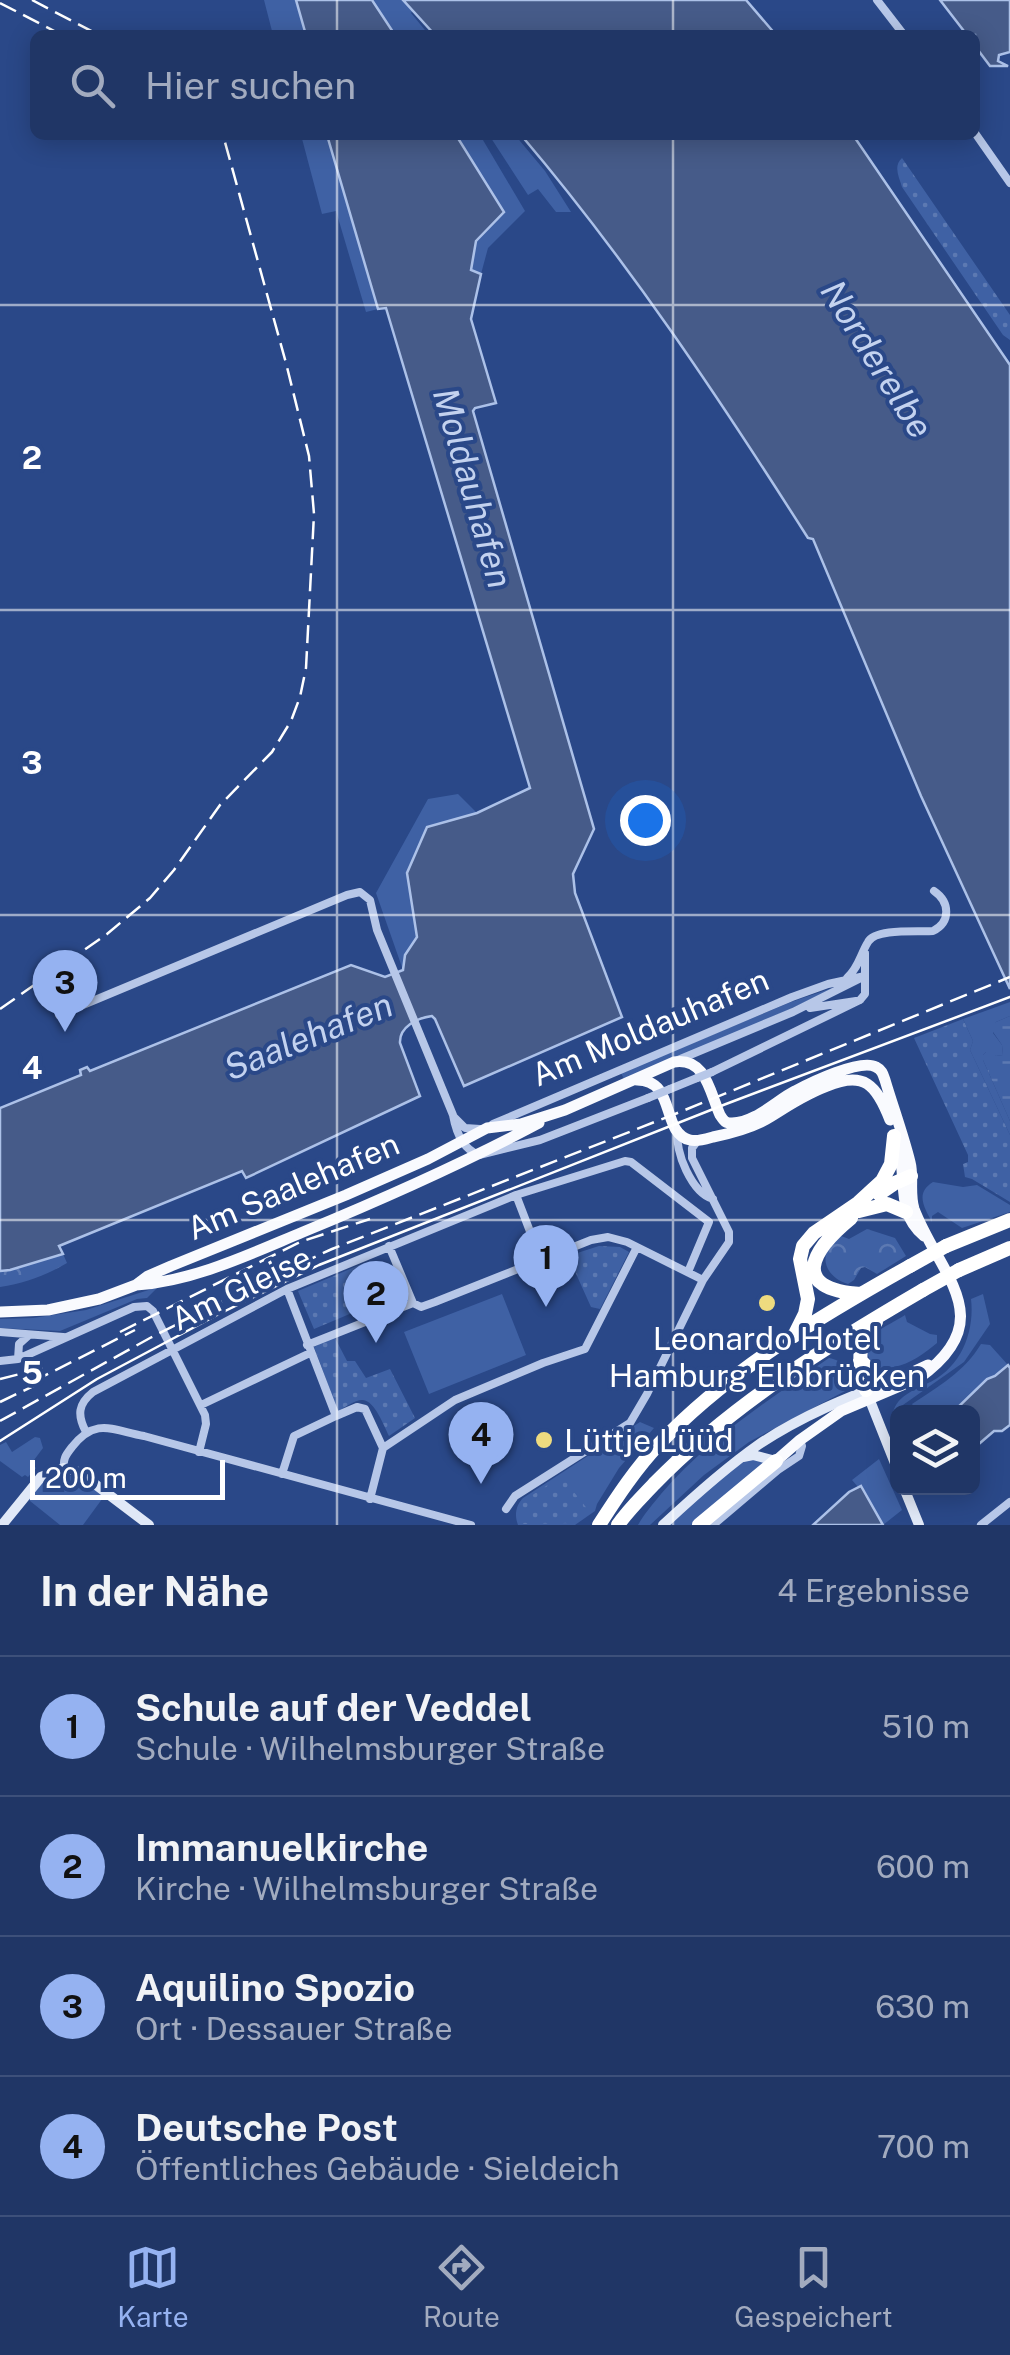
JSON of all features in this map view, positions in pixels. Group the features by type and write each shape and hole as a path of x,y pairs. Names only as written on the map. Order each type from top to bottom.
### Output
{"highway":[{"path":"882,1182 891,1164 894,1136"},
{"path":"793,1336 808,1299 800,1259 803,1246 814,1233 882,1182 909,1180"},
{"path":"862,1294 829,1288 818,1279 816,1254 858,1211 888,1188 909,1180"},
{"path":"858,1211 888,1204 906,1212"},
{"path":"599,1525 656,1447 726,1384 793,1336 910,1266 939,1244 1010,1220"},
{"path":"618,1525 678,1459 789,1372 923,1290 1010,1248"},
{"path":"868,1394 859,1349 882,1314"},
{"path":"860,1360 873,1373 898,1378"},
{"path":"699,1525 776,1460"},
{"path":"627,1525 652,1486"}],"main road":[{"path":"469,1146 565,1110 674,1062 691,1062 703,1074 722,1118 728,1123 762,1113 800,1088 857,1066 875,1066 882,1074 911,1164 903,1200 906,1212 912,1224 939,1244"},
{"path":"632,1082 646,1080 665,1089 678,1131 686,1139 701,1140 753,1125 801,1096 839,1081 852,1078 864,1082 886,1112 915,1211 939,1244 956,1288 961,1319 958,1332 941,1358 919,1378 868,1394 776,1460"},
{"path":"486,1128 520,1124 565,1110"},
{"path":"701,1140 714,1132 722,1118"},
{"name":"Am Moldauhafen","path":"469,1146 486,1128"},
{"name":"Am Saalehafen","path":"0,1312 60,1308 226,1263 373,1203 469,1146"},
{"name":"Am Saalehafen","path":"136,1285 148,1276 428,1159 469,1146"},
{"path":"898,1378 941,1358"}],"street":[{"path":"877,0 900,30"},
{"path":"980,140 1010,183"},
{"path":"843,980 856,968 875,934 933,931 940,927 947,914 946,906 934,891"},
{"path":"59,1015 357,892 370,900 377,930 455,1127 469,1146"},
{"path":"794,1012 860,1000 865,994 864,953"},
{"path":"665,1089 660,1080 662,1072 674,1062 794,1012 865,976"},
{"name":"Am Moldauhafen","path":"486,1128 792,997 865,976"},
{"name":"Am Moldauhafen","path":"469,1146 540,1140 703,1074 860,1000"},
{"path":"703,1074 702,1057 709,1048"},
{"path":"453,1115 469,1146"},
{"path":"460,1124 470,1130 486,1128"},
{"path":"678,1131 676,1142 690,1180 702,1196 713,1199"},
{"path":"506,1509 515,1496 630,1423 704,1280 729,1242 729,1232 692,1158 692,1148 701,1140"},
{"name":"Am Gleise","path":"86,1432 79,1412 92,1392 287,1289 516,1196 628,1161 710,1224 688,1272"},
{"path":"516,1196 541,1260"},
{"path":"390,1246 412,1303 420,1307 591,1240 608,1238 637,1247 704,1280"},
{"path":"383,1448 455,1400 585,1348 637,1247"},
{"path":"287,1289 336,1416"},
{"path":"201,1405 309,1349 412,1303"},
{"path":"0,1360 18,1360 144,1304 153,1311 201,1405 206,1424 199,1452"},
{"path":"0,1332 63,1338"},
{"path":"18,1360 19,1344 29,1335"},
{"path":"663,1525 756,1446 813,1413 868,1394 898,1378"},
{"path":"868,1394 890,1450"},
{"path":"282,1474 294,1436 358,1407 366,1408 383,1448 370,1499"},
{"path":"64,1468 64,1457 86,1432 104,1428 471,1525"},
{"path":"713,1525 799,1456 800,1440"},
{"path":"742,1458 754,1455 776,1460"},
{"path":"2,1525 41,1477 64,1468 79,1472 149,1525"},
{"path":"907,1495 919,1525"},
{"path":"982,1525 1010,1502"}],"green space":[{"path":"264,0 295,0 304,30 272,30"},
{"path":"372,0 403,0 425,30 392,30"},
{"path":"302,140 328,140 378,309 366,312 336,211 322,214"},
{"path":"459,140 483,140 525,211 488,248 481,274 471,270 476,241 503,212"},
{"path":"492,140 519,140 571,212 556,212 538,189 528,195"},
{"path":"902,158 1010,315 1010,340 902,187 897,168"},
{"path":"458,794 477,813 427,827 407,873 417,937 405,955 403,970 376,893 428,799"},
{"path":"847,983 713,1044 624,1079 621,1073 791,1002"},
{"path":"1010,1002 1010,1016 996,1022 993,1033 1002,1045 1003,1055 986,1052 983,1060 1010,1121 1010,1135 970,1050 973,1041 963,1019"},
{"path":"1010,1016 1010,1121 983,1055 1003,1055 1002,1045 991,1029"},
{"path":"963,1019 973,1041 970,1050 1010,1135 1010,1202 965,1177 963,1164 968,1162 968,1155 914,1038"},
{"path":"933,1182 977,1185 1010,1205 1010,1212 962,1228 938,1212 932,1216 932,1222 923,1196"},
{"path":"867,1229 895,1238 906,1256 877,1274 861,1268 848,1284 828,1269 828,1248 841,1236 849,1239"},
{"path":"599,1246 620,1247 629,1252 600,1309 591,1307 568,1256"},
{"path":"63,1254 67,1263 59,1268 0,1287 0,1271"},
{"path":"362,1264 378,1302 314,1329 298,1291"},
{"path":"158,1287 147,1298 60,1331 0,1328 0,1319 86,1310"},
{"path":"502,1294 526,1355 429,1394 404,1332"},
{"path":"983,1294 990,1324 964,1362 903,1405 896,1405 938,1378 956,1360 970,1325 971,1299"},
{"path":"905,1315 907,1322 937,1335 937,1343 894,1367 873,1363 867,1353 871,1340 879,1330"},
{"path":"334,1336 347,1361 355,1361 366,1378 390,1369 415,1418 389,1436 367,1401 357,1401 338,1411 314,1347"},
{"path":"981,1344 990,1345 1008,1365 960,1405 913,1405 959,1371"},
{"path":"829,1358 847,1371 852,1384 846,1386 847,1390 749,1442 704,1475 650,1525 638,1525 661,1494 699,1455"},
{"path":"640,1422 654,1428 619,1468 595,1511 575,1525 518,1525 516,1510 523,1498"},
{"path":"35,1437 40,1438 43,1448 31,1464 36,1468 28,1477 0,1461 0,1445 6,1442 12,1452"},
{"path":"746,1459 766,1463 693,1525 669,1525 718,1480"},
{"path":"879,1459 890,1483 890,1495 895,1495 902,1510 883,1525 861,1486 852,1480"},
{"path":"60,1474 79,1477 105,1495 83,1525 60,1525 28,1497 40,1483"},
{"path":"561,1476 589,1511 584,1511 574,1523 523,1524 518,1519 522,1502"}],"water":[{"path":"296,0 372,0 392,30 305,30"},
{"path":"403,0 746,0 772,30 430,30"},
{"path":"940,0 1010,0 1010,52 999,55 998,61 1008,66 990,66 980,53 980,30 963,30"},
{"path":"328,140 459,140 504,212 476,241 471,270 481,274 471,319 496,403 473,411 594,829 573,874 575,893 622,1017 464,1086 435,1019 421,1019 410,1024 400,1037 420,1096 246,1178 242,1171 59,1246 63,1254 0,1271 0,1108 81,1075 80,1070 87,1067 90,1071 351,965 385,977 403,970 405,955 417,937 407,873 427,827 477,813 530,788 386,308 378,309"},
{"name":"Norderelbe","path":"525,140 856,140 1010,365 1010,989 921,796 813,539 808,538 635,281"},
{"path":"1008,1365 1010,1425 994,1431 980,1443 980,1405 960,1405"},
{"path":"861,1486 883,1525 813,1525 849,1492"}],"tram line":[{"path":"0,1441 97,1379 319,1265 1010,997"}],"railway":[{"path":"32,0 89,30"},
{"path":"0,3 52,30"},
{"path":"0,1009 107,934 150,898 220,805 272,752 300,697 306,668 314,514 309,456 224,140"},
{"path":"0,1421 150,1338 332,1249 1010,977"},
{"path":"120,1332 300,1242 370,1219"},
{"path":"32,1382 135,1330"},
{"path":"0,1379 44,1368"},
{"path":"0,1402 46,1380"}],"place":[{"name":"Aquilino Spozio","path":"65,1032"},
{"name":"Leonardo Hotel Hamburg Elbbrücken","path":"767,1303"},
{"name":"Schule auf der Veddel","path":"546,1307"},
{"name":"Immanuelkirche","path":"376,1343"},
{"name":"Lüttje Lüüd","path":"544,1440"},
{"name":"Deutsche Post","path":"481,1484"}],"water label":[{"name":"Moldauhafen","path":"473,488"},
{"name":"Saalehafen","path":"308,1036"}]}
